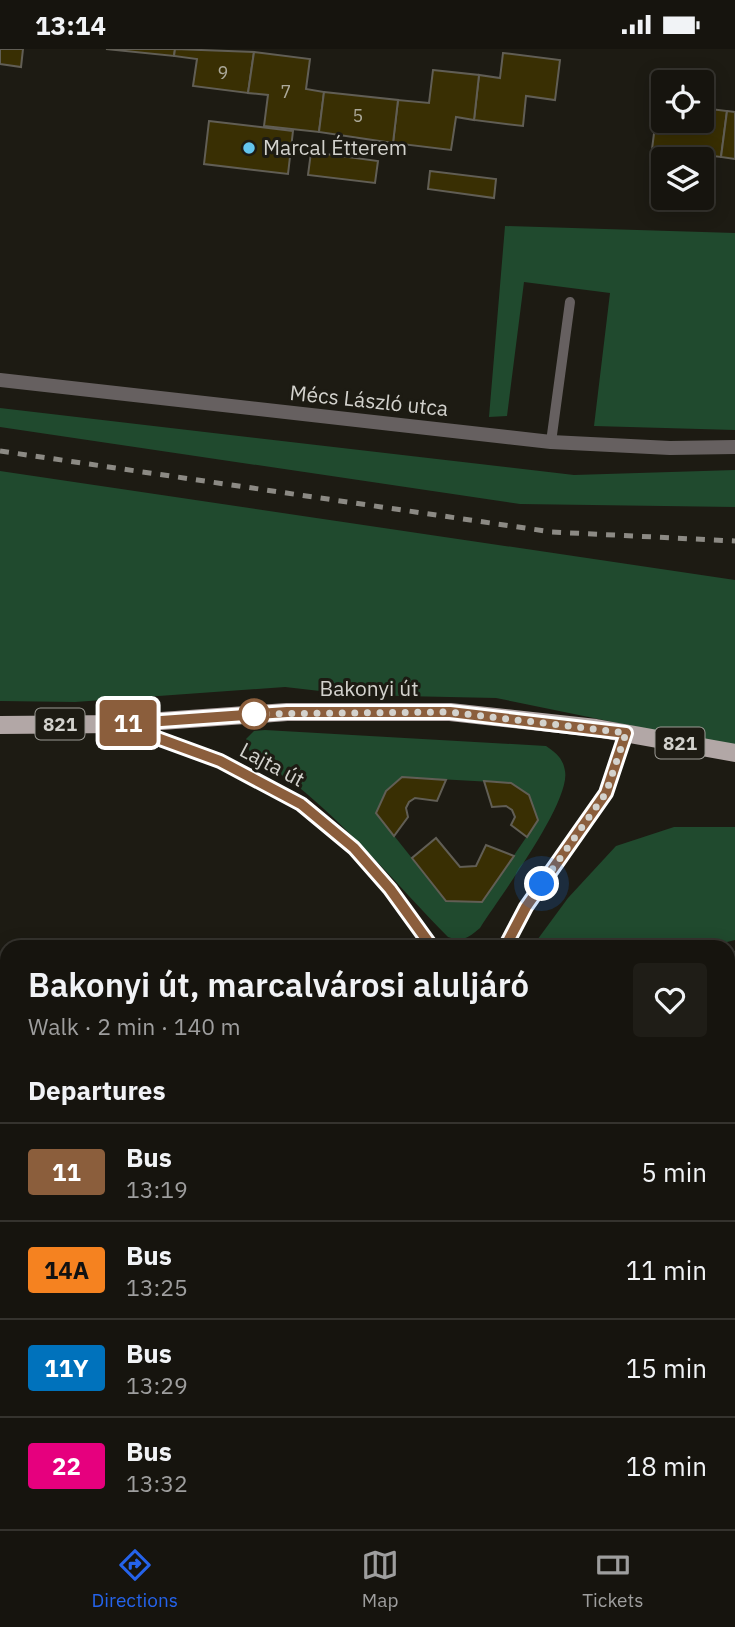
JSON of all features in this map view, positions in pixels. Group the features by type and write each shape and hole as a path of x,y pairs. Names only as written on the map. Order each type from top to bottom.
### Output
{"main road":[{"name":"Bakonyi út","path":"0,725 119,724 287,712 450,712 626,733 735,753"}],"street":[{"name":"Mécs László utca","path":"0,380 551,442 670,448 735,447"},
{"name":"Lajta út","path":"119,724 220,761 301,804 354,848 390,889 427,940"},
{"path":"509,940 526,907 606,793 626,733"}],"lane":[{"path":"551,442 570,302"}],"green space":[{"path":"505,226 735,233 735,430 594,426 610,293 524,282 507,416 489,417"},
{"path":"0,408 574,475 735,470 735,507 520,504 0,427"},
{"path":"0,471 735,580 735,747 496,698 355,695 285,687 75,702 0,701"},
{"path":"254,731 546,746 563,763 564,785 546,826 480,928 465,938 458,939 448,937 316,802 252,755 246,739","holes":["402,777 511,783 529,795 538,820 482,902 446,901 376,813 386,791"]},
{"path":"674,827 735,827 735,940 537,940 568,898 616,846"}],"building":[{"path":"0,49 23,49 21,67 0,64"},
{"path":"106,49 175,49 174,56"},
{"path":"175,49 254,52 248,93 193,86 197,59 174,56"},
{"path":"254,52 310,59 306,89 324,92 319,132 264,126 268,95 248,93"},
{"path":"503,53 560,60 555,100 526,96 523,126 474,120 479,75 500,78"},
{"path":"433,70 479,75 474,120 456,117 451,150 393,143 398,100 429,103"},
{"path":"324,92 398,100 393,143 319,132"},
{"path":"714,109 727,111 721,157 714,156 714,147 652,147 654,133 714,133"},
{"path":"727,111 735,112 735,159 721,157"},
{"name":"Marcal Étterem","path":"209,121 293,131 288,174 204,164"},
{"path":"311,152 378,161 375,183 308,175"},
{"path":"430,171 496,179 494,198 428,189"},
{"path":"402,777 446,780 437,801 415,798 409,802 406,808 408,817 394,836 376,813 386,791"},
{"path":"484,781 511,783 529,795 538,820 527,837 511,825 515,817 512,810 506,806 492,807"},
{"path":"436,838 460,867 476,866 486,845 514,856 482,902 446,901 412,858"}],"railway":[{"path":"0,451 552,532 735,541"}],"bus line":[{"name":"11","path":"428,940 390,889 354,848 301,804 220,761 119,724 287,712 366,710 450,712 626,733 606,793 526,907 507,940"}],"place":[{"name":"Marcal Étterem","path":"249,148"}],"route":[{"path":"254,714 366,710 450,712 626,733 606,793 542,884"}]}
